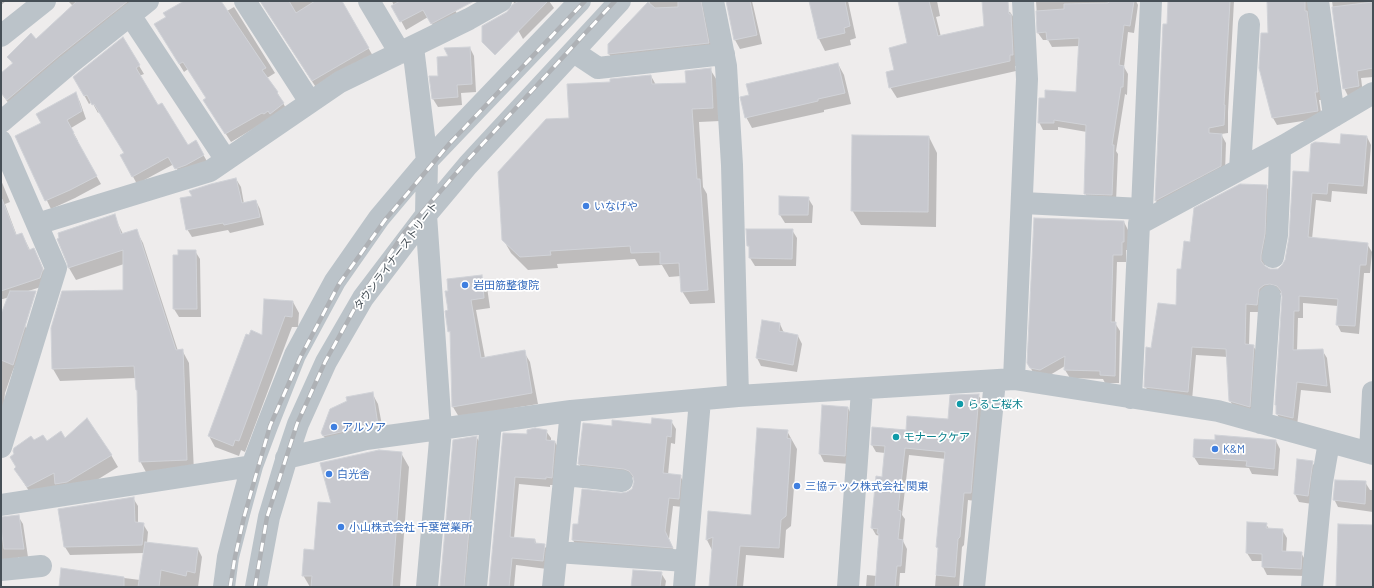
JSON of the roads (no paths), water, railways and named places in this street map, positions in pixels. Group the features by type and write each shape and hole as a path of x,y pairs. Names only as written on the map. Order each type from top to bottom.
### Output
{"street":[{"path":"1,36 44,1"},
{"path":"1,122 68,65 148,1"},
{"path":"245,1 310,102"},
{"path":"369,1 406,50 427,160 426,215 441,429 427,587"},
{"path":"37,224 210,171 340,82 468,19 501,1"},
{"path":"224,587 228,557 252,466 295,355 335,281 379,218 427,160 580,1"},
{"name":"タウンライナーストリート","path":"256,587 269,517 286,458 298,424 326,362 363,298 426,215 468,165 620,1"},
{"path":"713,1 726,66 732,165 738,396"},
{"path":"974,587 1004,380 1023,203 1027,79 1023,1"},
{"path":"1131,398 1151,1"},
{"path":"1318,1 1334,116"},
{"path":"130,15 226,160"},
{"path":"1240,169 1249,24"},
{"path":"574,52 598,68 724,54"},
{"path":"1023,203 1140,216 1240,169 1280,148 1373,93"},
{"path":"1,141 56,268 1,447"},
{"path":"1273,257 1277,235 1280,148"},
{"path":"1261,423 1270,296"},
{"path":"286,458 366,439 571,411 738,396 862,390 1004,380 1218,411 1371,453 1373,392"},
{"path":"848,587 862,390"},
{"path":"684,587 700,400"},
{"path":"553,587 571,411"},
{"path":"476,587 491,422"},
{"path":"1312,587 1322,482 1329,442"},
{"path":"1,505 252,466"},
{"path":"565,475 622,481"},
{"path":"557,552 686,561"},
{"path":"1,570 40,566"}],"railway":[{"path":"230,587 244,517 270,426 300,358 339,284 385,220 450,143 585,1"},
{"path":"255,587 267,517 297,424 325,362 361,297 404,233 465,163 615,1"}],"place":[{"name":"いなげや","path":"586,206"},
{"name":"岩田筋整復院","path":"465,285"},
{"name":"らるご桜木","path":"960,404"},
{"name":"アルソア","path":"334,427"},
{"name":"モナークケア","path":"896,437"},
{"name":"K&M","path":"1215,449"},
{"name":"白光舎","path":"329,474"},
{"name":"三協テック株式会社 関東","path":"797,486"},
{"name":"小山株式会社 千葉営業所","path":"341,527"}]}
